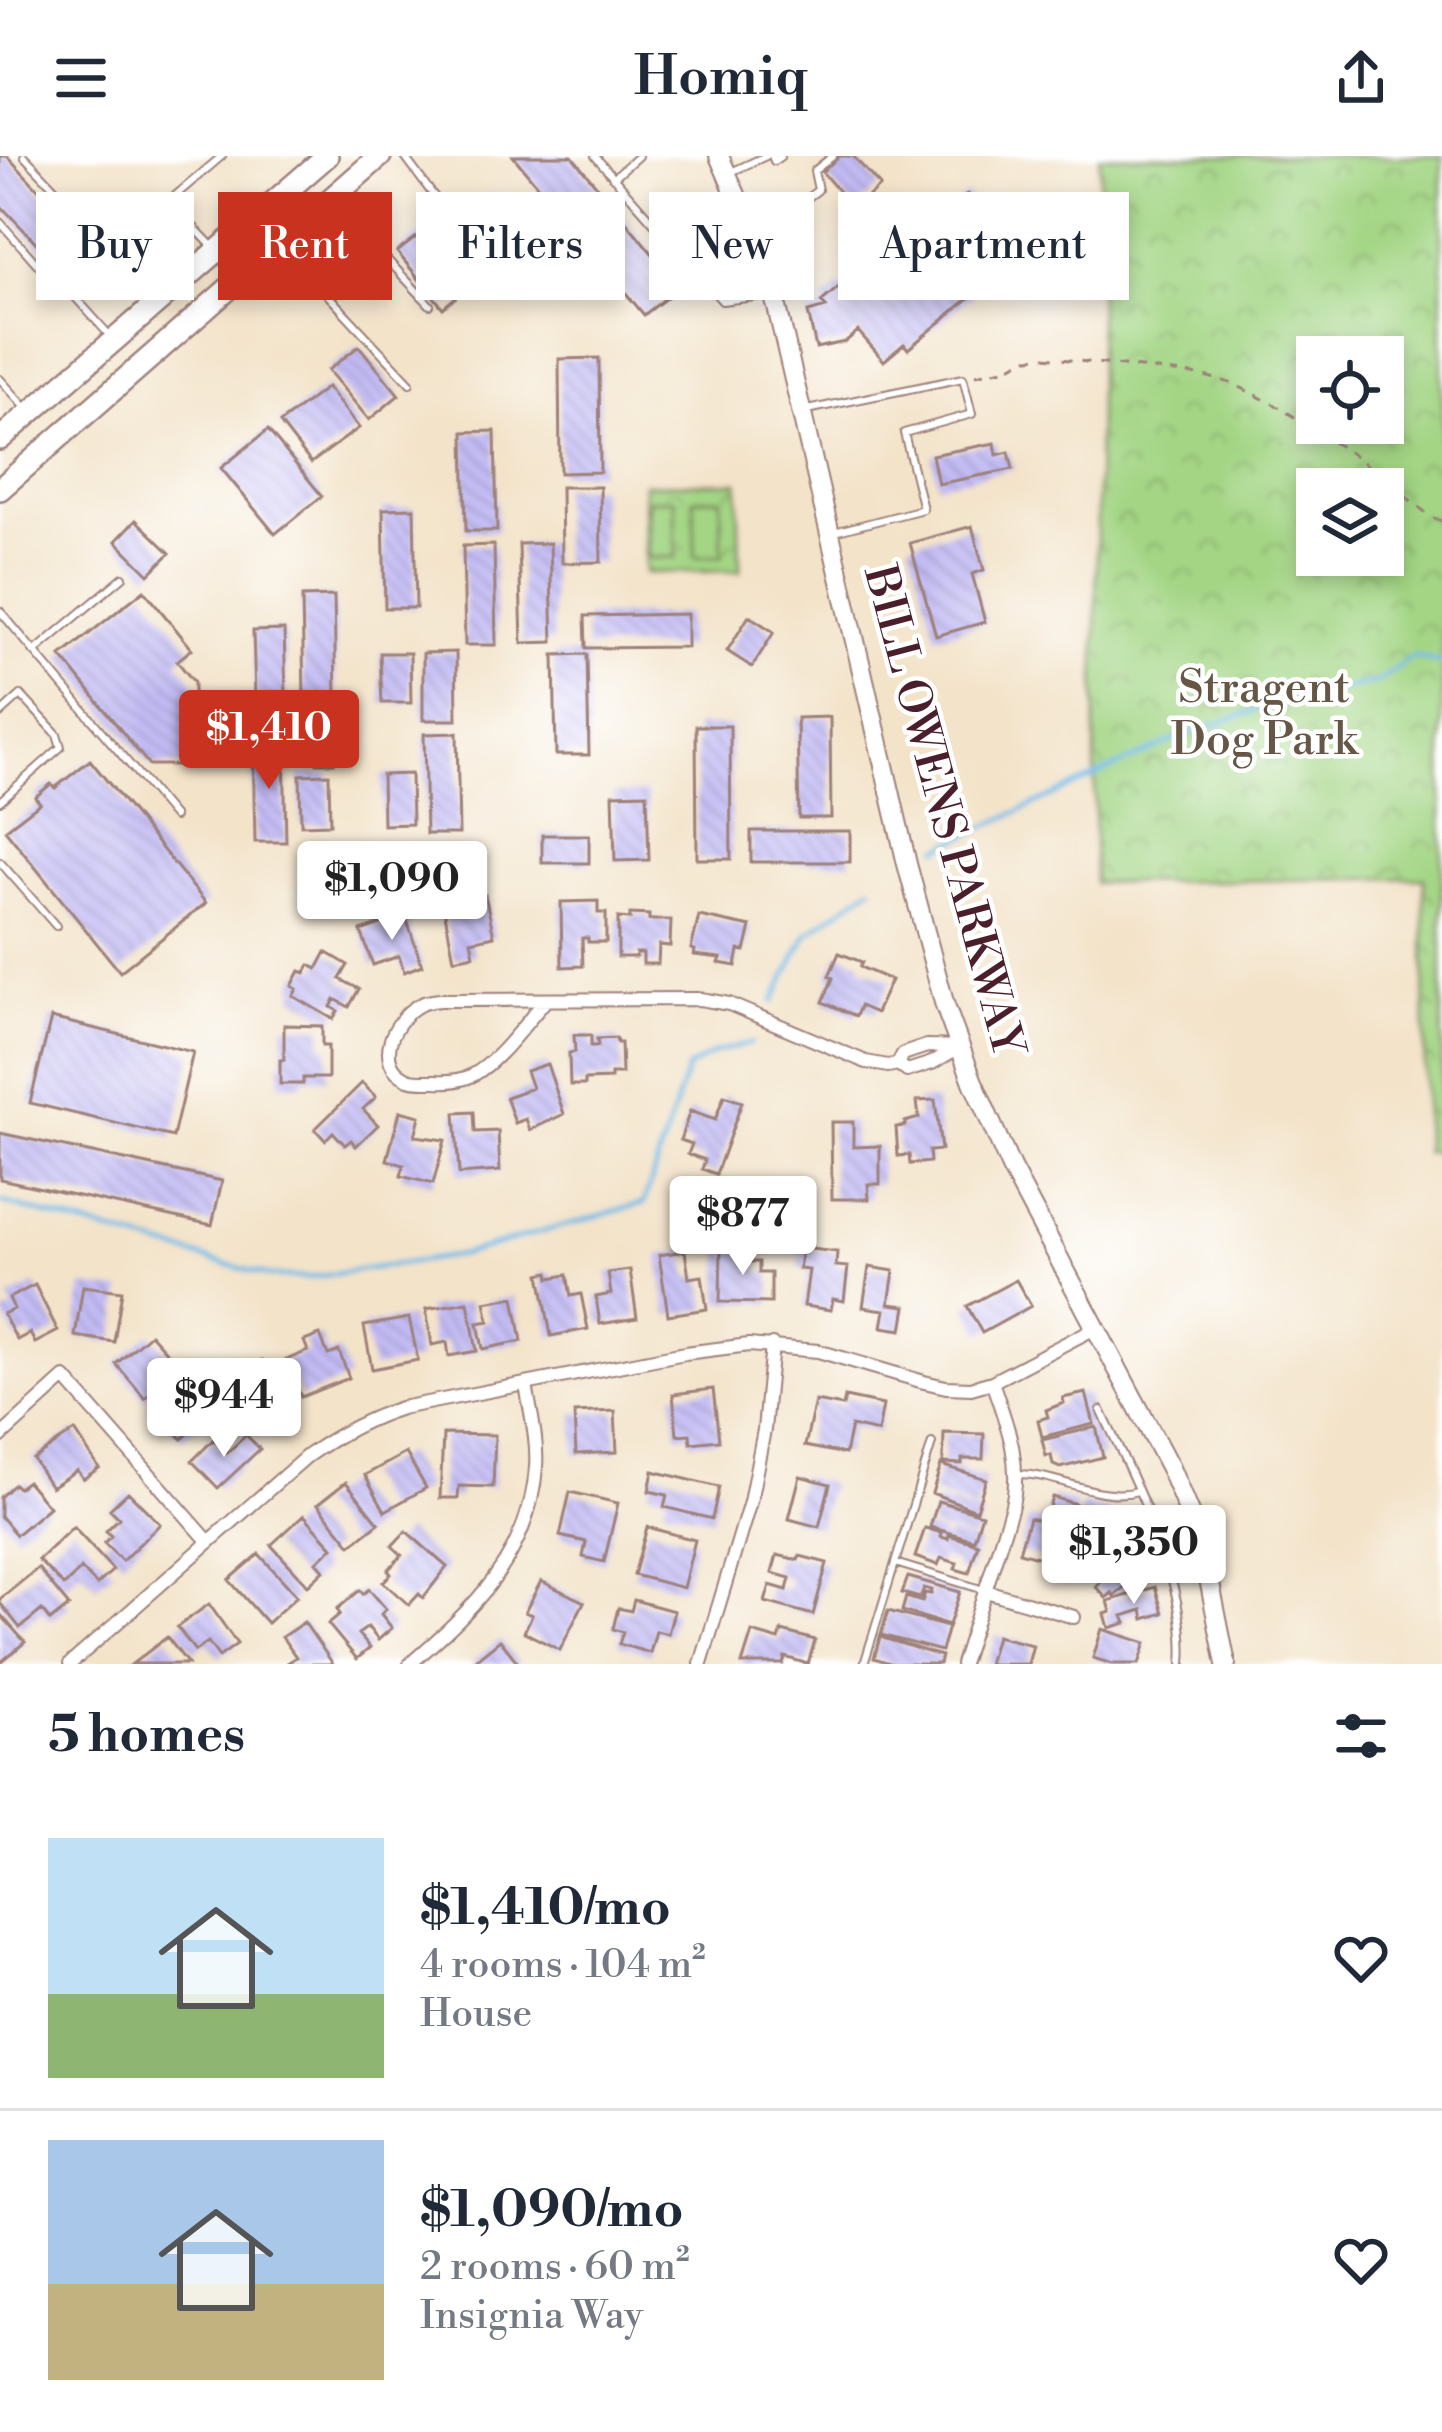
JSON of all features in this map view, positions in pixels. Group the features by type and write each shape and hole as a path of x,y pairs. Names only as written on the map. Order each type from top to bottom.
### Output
{"highway":[{"path":"194,271 327,156"},
{"path":"340,192 380,156"},
{"path":"0,489 218,298"},
{"path":"0,440 161,300"}],"main road":[{"name":"BILL OWENS PARKWAY","path":"775,300 907,864 959,1047 1011,1168 1153,1432 1194,1525 1226,1664"}],"street":[{"path":"546,1000 491,1061 464,1078 411,1080 390,1060 392,1035 413,1009 440,1000 546,1000 711,1000 866,1062 888,1066 898,1064 903,1054 927,1046 959,1047"},
{"path":"70,1664 307,1456 350,1427 401,1408 685,1353 772,1346 818,1351 946,1387 971,1388 992,1382 1097,1327"},
{"path":"701,1664 750,1502 766,1416 772,1346"},
{"path":"0,1437 65,1378 209,1542"},
{"path":"962,1664 1015,1496 1007,1422 992,1382"},
{"path":"410,1664 487,1592 520,1532 536,1467 526,1384"},
{"path":"986,1591 1074,1617"}],"lane":[{"path":"24,156 58,192"},
{"path":"217,251 169,201 222,156"},
{"path":"404,156 431,192"},
{"path":"595,156 649,219"},
{"path":"613,178 638,156"},
{"path":"724,165 773,156"},
{"path":"814,193 818,190 814,171 833,156"},
{"path":"0,223 36,263"},
{"path":"392,265 430,305"},
{"path":"78,300 114,340"},
{"path":"332,300 410,383"},
{"path":"802,411 962,378 972,414 904,433 923,509 830,532"},
{"path":"0,379 30,413"},
{"path":"33,652 123,577"},
{"path":"0,611 174,817"},
{"path":"0,714 21,695 57,734 61,747 0,801"},
{"path":"0,862 56,926"},
{"path":"1101,1409 1163,1556 1174,1593 1182,1664"},
{"path":"864,1664 932,1443"},
{"path":"1016,1474 1053,1477 1117,1495 1138,1491"},
{"path":"895,1563 986,1591"}],"path":[{"path":"962,378 1027,358 1048,357 1201,375 1234,384 1361,460 1431,518 1442,521"}],"green space":[{"name":"Stragent Dog Park","path":"1100,156 1442,156 1442,1152 1425,1152 1424,878 1094,883 1099,300 1129,300 1129,192 1100,192"},
{"path":"738,482 740,571 645,573 644,484"},
{"path":"721,498 722,556 695,557 694,499"},
{"path":"675,499 676,557 649,558 648,500"}],"building":[{"path":"0,156 7,156 41,192 36,192 36,243 0,205"},
{"path":"513,156 572,156 602,192 543,192"},
{"path":"840,156 853,156 880,186 873,192 839,192 822,172"},
{"path":"625,220 649,249 649,300 663,300 644,315 625,292"},
{"path":"416,237 416,275 397,252"},
{"path":"838,288 838,300 967,300 908,349 904,344 884,361 858,331 845,342 816,348 808,312 826,307 821,302"},
{"path":"359,346 399,395 369,420 328,370"},
{"path":"599,358 600,472 560,473 559,359"},
{"path":"327,387 359,428 311,463 280,423"},
{"path":"268,430 322,496 275,534 221,468"},
{"path":"495,431 497,531 466,531 464,432"},
{"path":"995,443 997,455 1009,452 1013,469 938,484 932,455"},
{"path":"561,487 600,487 601,562 562,563"},
{"path":"414,508 416,608 385,608 383,509"},
{"path":"136,520 170,553 149,574 116,541"},
{"path":"972,526 984,570 972,574 985,622 936,636 910,543"},
{"path":"550,543 553,642 522,643 519,544"},
{"path":"494,545 496,645 465,645 463,546"},
{"path":"144,590 192,649 177,661 194,682 194,765 149,765 61,656"},
{"path":"334,596 336,697 304,698 302,597"},
{"path":"687,614 687,647 586,648 585,616"},
{"path":"749,616 774,632 752,667 727,651"},
{"path":"284,630 287,729 256,730 253,631"},
{"path":"456,652 457,720 423,720 423,653"},
{"path":"380,653 410,653 411,703 382,703"},
{"path":"587,654 589,755 556,755 554,655"},
{"path":"830,717 831,818 799,818 797,718"},
{"path":"696,726 730,726 731,859 697,859"},
{"path":"457,733 459,834 426,834 424,734"},
{"path":"316,740 334,740 334,763 317,763"},
{"path":"253,743 284,743 286,842 255,842"},
{"path":"90,760 206,903 120,972 5,830 40,803 35,797 51,784 55,788"},
{"path":"329,774 330,824 301,825 300,775"},
{"path":"411,774 412,824 383,825 382,775"},
{"path":"647,793 649,860 615,861 613,794"},
{"path":"751,831 850,831 850,862 751,862"},
{"path":"542,835 589,835 589,863 542,863"},
{"path":"485,895 494,936 471,941 474,955 454,959 443,904"},
{"path":"598,901 598,913 606,913 606,942 582,938 583,966 562,967 561,902"},
{"path":"630,914 671,920 670,946 659,945 658,964 643,964 643,953 618,957 618,918 630,919"},
{"path":"405,915 422,965 404,972 399,956 373,965 361,931"},
{"path":"699,916 751,927 736,966 719,963 721,958 694,955 691,949"},
{"path":"326,952 348,965 340,979 359,989 349,1007 335,999 331,1007 338,1011 333,1019 293,996 297,989 292,986 300,971 305,973 310,965 317,969"},
{"path":"839,953 891,980 876,1013 860,1006 856,1016 823,1002"},
{"path":"51,1018 193,1052 173,1137 30,1103"},
{"path":"284,1025 322,1026 322,1046 328,1046 328,1078 280,1084"},
{"path":"574,1035 591,1035 591,1046 598,1046 597,1039 616,1038 621,1043 622,1074 570,1085"},
{"path":"547,1064 564,1114 530,1130 526,1119 515,1123 506,1097 532,1088 526,1071"},
{"path":"362,1083 376,1097 363,1109 378,1125 356,1146 351,1140 345,1145 333,1132 325,1140 315,1129"},
{"path":"724,1096 742,1102 716,1174 702,1169 705,1160 688,1154 692,1144 680,1140 690,1111 715,1120"},
{"path":"935,1100 941,1150 929,1151 930,1162 910,1164 909,1155 898,1156 896,1127 919,1118 917,1101"},
{"path":"400,1111 420,1116 415,1136 445,1140 433,1184 401,1176 404,1165 387,1160"},
{"path":"474,1112 475,1132 498,1131 500,1171 459,1174 455,1113"},
{"path":"831,1122 853,1122 853,1147 880,1146 880,1184 868,1184 869,1199 832,1199"},
{"path":"0,1133 222,1181 212,1225 0,1179"},
{"path":"721,1246 746,1246 746,1262 759,1262 759,1273 771,1273 771,1303 720,1302"},
{"path":"802,1248 837,1252 836,1266 848,1267 844,1301 833,1299 831,1310 804,1306 809,1270 799,1269"},
{"path":"685,1251 689,1278 702,1276 707,1309 668,1315 659,1255"},
{"path":"869,1267 894,1271 889,1304 906,1306 902,1330 882,1327 885,1310 863,1307"},
{"path":"630,1270 637,1318 600,1324 596,1297 611,1294 608,1273"},
{"path":"549,1272 550,1278 567,1275 571,1296 581,1294 588,1329 551,1336 540,1274"},
{"path":"1016,1280 1031,1306 982,1333 967,1306"},
{"path":"35,1285 58,1331 35,1343 30,1333 17,1340 3,1314 14,1309 9,1298"},
{"path":"83,1286 122,1291 114,1342 75,1336"},
{"path":"514,1297 522,1341 483,1349 478,1323 489,1321 485,1302"},
{"path":"468,1302 477,1351 449,1356 447,1342 432,1345 426,1309"},
{"path":"409,1318 418,1360 372,1369 364,1326"},
{"path":"150,1334 180,1367 145,1398 116,1364"},
{"path":"320,1335 328,1355 339,1351 349,1378 301,1397 286,1360 308,1351 304,1341"},
{"path":"262,1360 280,1389 262,1400 276,1423 257,1435 224,1384"},
{"path":"713,1389 719,1440 691,1443 690,1434 677,1435 673,1394"},
{"path":"184,1393 206,1418 182,1439 160,1414"},
{"path":"1086,1393 1094,1424 1042,1437 1038,1420 1048,1417 1046,1410 1064,1403 1063,1398"},
{"path":"845,1397 883,1405 878,1432 851,1426 845,1454 805,1446 815,1401 843,1406"},
{"path":"615,1411 617,1452 576,1454 574,1413"},
{"path":"1096,1427 1103,1457 1060,1468 1053,1465 1051,1455 1046,1456 1042,1440"},
{"path":"75,1431 99,1468 83,1479 77,1470 51,1487 33,1459"},
{"path":"944,1433 984,1434 983,1459 943,1463"},
{"path":"443,1434 495,1435 493,1487 459,1486 458,1498 440,1498"},
{"path":"246,1435 260,1449 218,1488 192,1461 214,1439 227,1453"},
{"path":"406,1453 426,1488 385,1511 365,1475"},
{"path":"941,1465 986,1479 976,1510 932,1493"},
{"path":"653,1471 719,1487 712,1519 664,1507 667,1495 649,1491"},
{"path":"800,1476 830,1484 819,1527 789,1519"},
{"path":"27,1481 49,1507 16,1535 0,1516 0,1497 14,1484 18,1488"},
{"path":"346,1482 379,1523 351,1545 318,1504"},
{"path":"128,1492 160,1524 122,1561 104,1543 111,1536 106,1531 119,1518 110,1509"},
{"path":"570,1492 618,1503 604,1562 583,1557 586,1542 560,1536"},
{"path":"1052,1497 1076,1504 1059,1563 1019,1552 1029,1518 1045,1522"},
{"path":"938,1501 982,1514 974,1540 930,1527"},
{"path":"1083,1504 1113,1514 1093,1568 1064,1562 1071,1538 1078,1540 1080,1534 1074,1533"},
{"path":"304,1515 333,1547 317,1562 324,1570 308,1585 271,1545"},
{"path":"73,1527 113,1570 97,1585 81,1569 64,1586 38,1560"},
{"path":"647,1527 695,1540 683,1588 634,1575"},
{"path":"925,1528 942,1533 941,1537 978,1544 969,1573 941,1558 938,1565 915,1557"},
{"path":"406,1531 447,1567 423,1598 419,1594 409,1605 383,1582 402,1555 392,1546"},
{"path":"1136,1532 1155,1559 1106,1598 1096,1587 1102,1581 1094,1571"},
{"path":"259,1554 297,1596 267,1623 229,1580"},
{"path":"777,1555 827,1563 813,1615 765,1602 770,1585 787,1590 790,1578 772,1573"},
{"path":"38,1568 69,1606 50,1621 42,1610 20,1628 0,1599"},
{"path":"908,1577 960,1592 949,1625 902,1611 906,1597 922,1602 932,1590 924,1588 920,1598 902,1593"},
{"path":"541,1581 584,1602 560,1650 524,1632 532,1615 525,1612"},
{"path":"1155,1587 1163,1613 1144,1619 1142,1610 1123,1616 1126,1623 1109,1628 1108,1601"},
{"path":"369,1589 386,1609 381,1614 392,1628 378,1640 368,1627 358,1634 370,1648 357,1659 328,1624 340,1614 337,1609 360,1590 363,1594"},
{"path":"634,1600 674,1611 668,1634 656,1631 650,1653 619,1644 623,1632 613,1629 618,1608 631,1611"},
{"path":"209,1604 237,1644 219,1657 208,1642 195,1651 177,1627"},
{"path":"888,1611 948,1627 941,1651 881,1635"},
{"path":"0,1614 25,1642 0,1663"},
{"path":"304,1622 333,1664 286,1664 296,1657 282,1637"},
{"path":"1102,1629 1146,1643 1139,1664 1093,1658"},
{"path":"782,1631 815,1640 808,1664 785,1657 783,1664 742,1664 752,1632 779,1640"},
{"path":"996,1636 1033,1645 1028,1664 988,1664"},
{"path":"167,1637 188,1664 132,1664"},
{"path":"880,1637 941,1656 939,1664 893,1664 874,1658"},
{"path":"500,1640 519,1664 470,1664"}],"waterway":[{"path":"939,848 1192,732 1285,701 1378,682 1413,656 1442,663"},
{"path":"773,1002 808,933 872,887"},
{"path":"0,1202 269,1276 308,1278 460,1255 644,1203 687,1069 714,1053 751,1043"}]}
